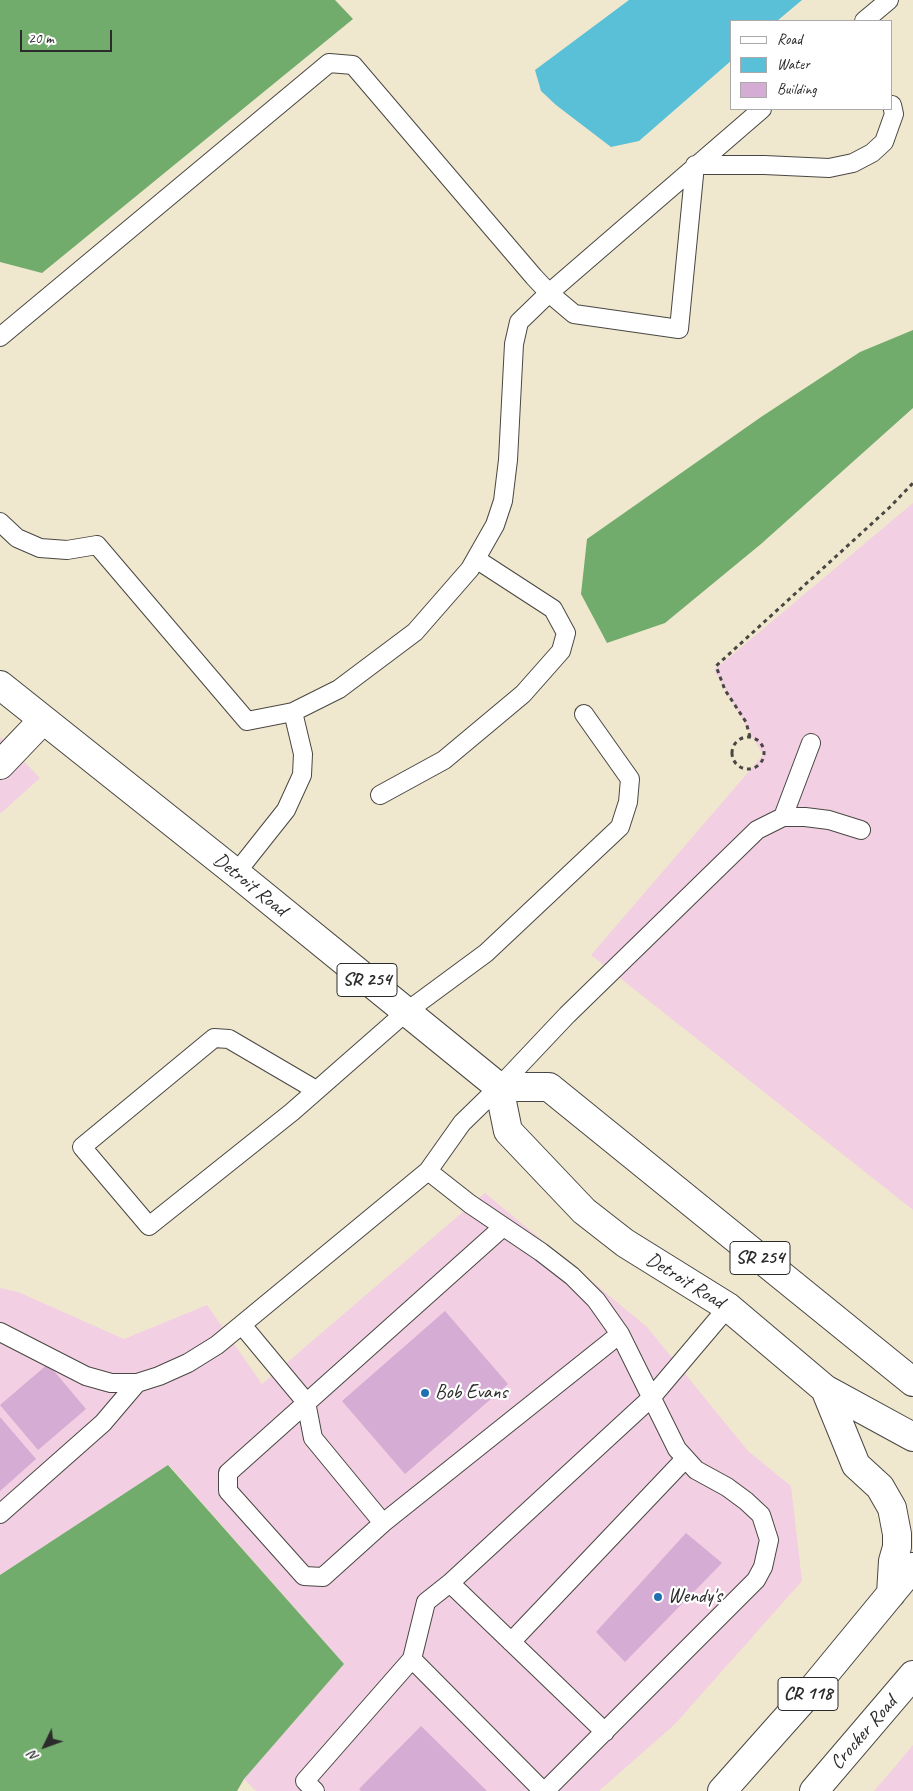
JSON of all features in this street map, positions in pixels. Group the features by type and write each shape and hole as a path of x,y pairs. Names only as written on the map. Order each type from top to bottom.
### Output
{"main road":[{"name":"Detroit Road","path":"0,685 236,873 499,1088 508,1131 584,1211 625,1243 728,1307 825,1389 913,1437"},
{"path":"0,765 44,720"},
{"name":"SR 254","path":"499,1088 549,1087 913,1382"},
{"path":"866,1344 913,1372"},
{"path":"825,1389 856,1465 880,1488 892,1508 897,1534 897,1546 893,1561 891,1594"},
{"name":"CR 118","path":"722,1791 810,1692 913,1567"},
{"name":"Crocker Road","path":"814,1791 913,1675"},
{"path":"876,1719 913,1698"}],"lane":[{"path":"865,20 889,0"},
{"path":"0,337 329,63 353,64 549,293 574,314 679,329 695,165"},
{"path":"0,522 17,538 40,548 67,550 97,545 247,721 293,712 339,689 415,632 444,602 470,569 495,525 503,500 508,460 514,344 519,322 549,293 761,110"},
{"path":"695,165 764,165 829,168 853,163 872,153 884,142 894,114 893,110"},
{"path":"380,795 444,760 523,694 561,651 566,632 553,610 476,559"},
{"path":"236,873 286,810 302,774 303,754 293,712"},
{"path":"316,1090 229,1039 214,1038 82,1147 148,1226 292,1112 406,1012 486,953 620,827 628,802 630,779 584,714"},
{"path":"784,818 811,743"},
{"path":"0,1332 86,1376 111,1383 137,1383 160,1376 188,1363 217,1345 242,1325 428,1171 462,1123 499,1088 567,1015 757,830 784,818 805,817 829,820 861,830"},
{"path":"412,1659 544,1791 756,1580 763,1567 769,1540 761,1515 733,1492 696,1470 676,1449 620,1334 596,1300 572,1276 541,1252 503,1227 428,1171"},
{"path":"503,1227 228,1473 228,1491 304,1576 323,1577 383,1523 620,1334"},
{"path":"315,1791 305,1781 412,1659 426,1602 450,1583 651,1398 728,1307"},
{"path":"242,1325 306,1402 313,1438 383,1523"},
{"path":"0,1514 103,1423 137,1383"},
{"path":"511,1642 685,1459"},
{"path":"450,1583 605,1732"}],"path":[{"path":"750,737 744,737 735,742 732,752 732,757 738,766 748,769 758,766 764,756 762,746 750,737 746,722 725,690 716,666 890,507 913,483"}],"shaded area":[{"path":"913,503 913,1210 591,955 763,755 714,670"},
{"path":"0,737 40,778 0,814"},
{"path":"485,1193 647,1327 748,1451 791,1486 802,1581 675,1724 599,1791 256,1791 244,1779 344,1664 169,1465 0,1575 0,1288 18,1292 124,1339 207,1305 262,1384"},
{"path":"913,1745 913,1791 874,1791 893,1769"}],"green space":[{"path":"0,0 335,0 353,19 42,273 0,262"},
{"path":"913,330 913,408 761,544 665,623 607,643 581,594 587,539 761,417 860,352"},
{"path":"168,1465 344,1664 244,1779 237,1791 0,1791 0,1575"}],"water":[{"path":"629,0 802,0 778,20 730,20 730,62 639,141 611,147 556,105 541,91 535,70"}],"building":[{"name":"Bob Evans","path":"445,1311 508,1384 405,1474 342,1401"},
{"path":"48,1364 86,1409 38,1450 0,1405"},
{"path":"0,1417 36,1459 0,1491"},
{"name":"Wendy's","path":"686,1533 722,1563 625,1662 596,1632"},
{"path":"421,1726 487,1791 361,1791 359,1789"}],"place":[{"name":"Bob Evans","path":"425,1393"},
{"name":"Wendy's","path":"658,1597"}]}
